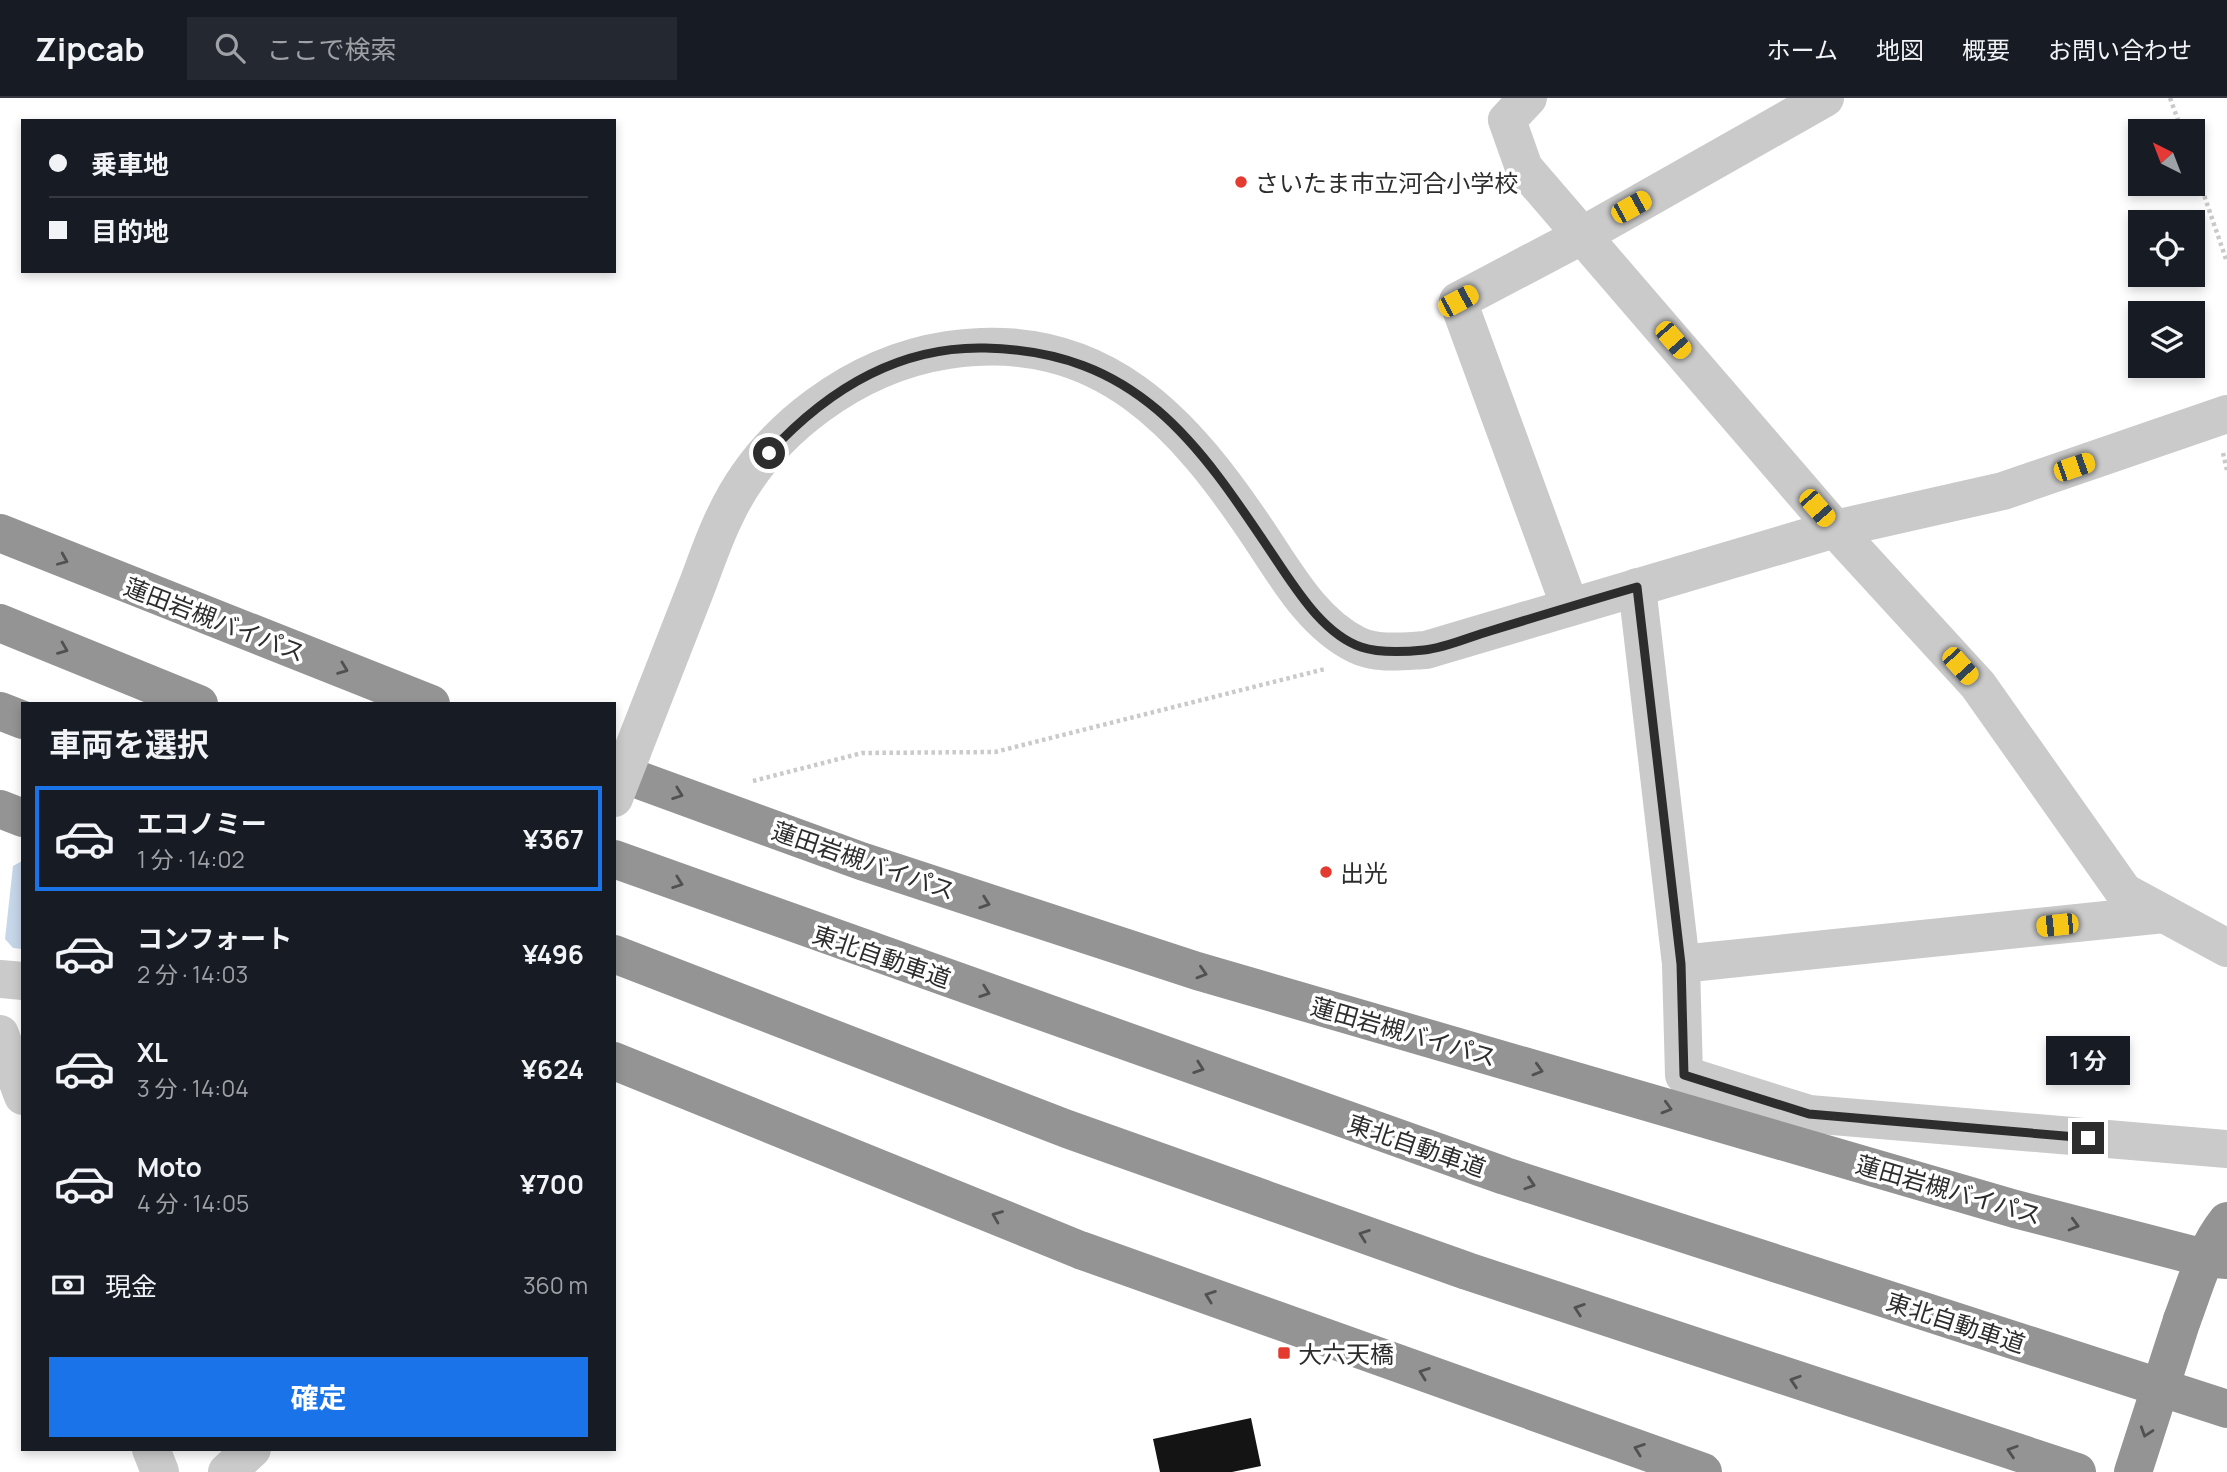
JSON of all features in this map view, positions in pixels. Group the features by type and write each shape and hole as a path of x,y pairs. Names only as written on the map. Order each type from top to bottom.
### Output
{"highway":[{"name":"蓮田岩槻バイパス","path":"0,533 426,702"},
{"path":"0,623 195,702"},
{"path":"0,710 21,719"},
{"name":"蓮田岩槻バイパス","path":"623,762 861,861 1197,971 2015,1209 2216,1259"},
{"path":"0,809 21,817"},
{"name":"東北自動車道","path":"616,860 1504,1176 2227,1409"},
{"path":"616,955 1067,1129 1454,1267 2077,1472"},
{"path":"616,1065 1080,1250 1703,1472"},
{"path":"2133,1472 2182,1320 2216,1259 2215,1237 2227,1221"}],"street":[{"path":"1528,98 1507,120 1524,168 1835,529 1978,685 2124,892 2227,948"},
{"path":"1570,607 1458,301 1583,235 1825,98"},
{"path":"616,790 623,762 725,514 756,467 796,424 837,391 874,370 918,355 968,347 1027,349 1077,361 1130,387 1178,429 1231,492 1299,594 1333,631 1360,647 1426,650 1835,529 2003,491 2227,414"},
{"path":"1637,587 1681,964 1684,1075 1809,1114 2227,1149"},
{"path":"1681,964 2164,914"},
{"path":"0,979 21,981"},
{"path":"0,1034 21,1091"},
{"path":"152,1451 160,1472"},
{"path":"228,1472 250,1451"}],"path":[{"path":"2170,98 2178,119"},
{"path":"2204,196 2227,262"},
{"path":"752,781 862,753 995,752 1331,668"}],"water":[{"path":"21,862 21,949 13,948 5,939 13,866"}],"building":[{"path":"1251,1418 1261,1466 1232,1472 1160,1472 1153,1439"}],"place":[{"name":"さいたま市立河合小学校","path":"1241,182"},
{"name":"出光","path":"1326,872"},
{"name":"大六天橋","path":"1284,1353"}],"route":[{"path":"769,453 796,424 837,391 874,370 918,355 968,347 1027,349 1077,361 1130,387 1178,429 1231,492 1299,594 1333,631 1360,647 1398,651 1426,650 1637,587 1681,964 1684,1075 1809,1114 2088,1138"}]}
